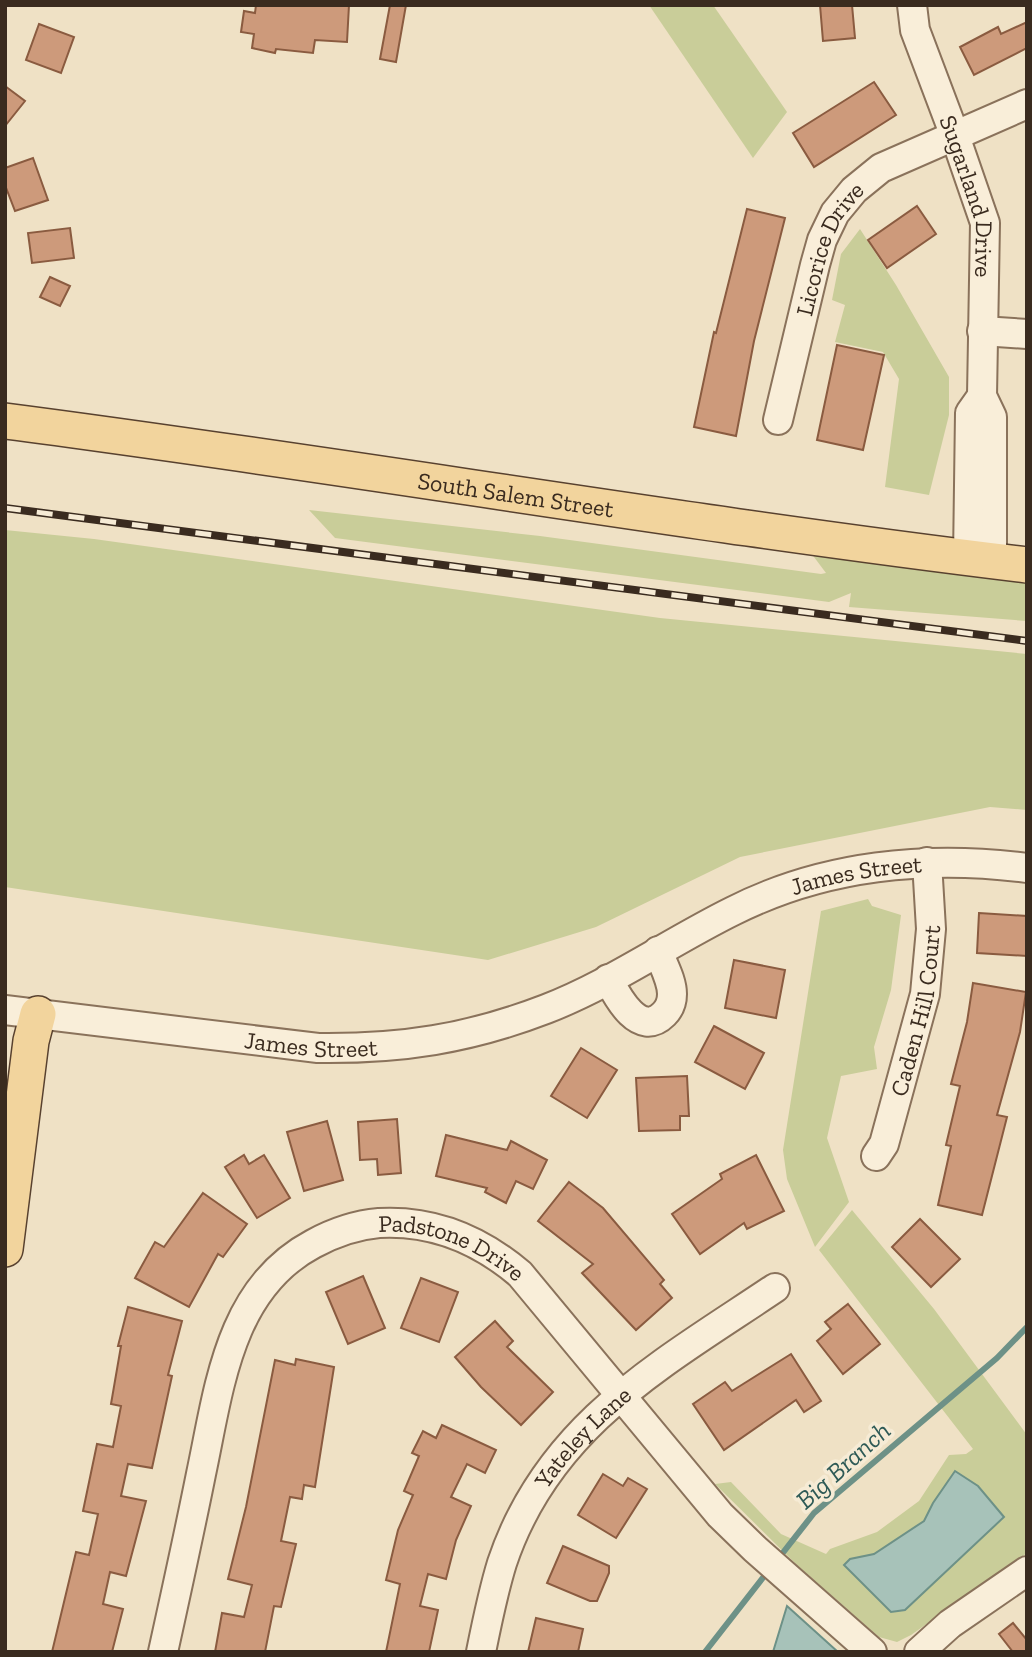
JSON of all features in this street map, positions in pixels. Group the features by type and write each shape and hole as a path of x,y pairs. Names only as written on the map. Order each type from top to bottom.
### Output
{"main road":[{"name":"South Salem Street","path":"5,421 600,508 1027,565"},
{"path":"5,1249 31,1041 22,1012"}],"street":[{"name":"Sugarland Drive","path":"912,5 915,30 985,223 982,396 971,412 980,560"},
{"name":"Licorice Drive","path":"778,420 815,265 822,240 835,213 854,190 881,168 1027,104"},
{"path":"982,331 1027,334"},
{"name":"James Street","path":"22,1012 282,1045 361,1048 429,1042 479,1031 549,1008 735,910 811,881 852,871 927,862 977,862 1027,868"},
{"name":"Caden Hill Court","path":"876,1156 884,1144 925,994 931,929 927,862"},
{"path":"608,979 625,1009 636,1018 648,1021 658,1019 666,1012 672,995 658,951"},
{"name":"Padstone Drive","path":"163,1652 216,1405 234,1335 254,1297 285,1262 306,1248 346,1230 372,1224 413,1224 459,1234 500,1257 520,1274 736,1532 872,1652"},
{"name":"Yateley Lane","path":"481,1652 503,1562 531,1501 563,1452 580,1432 620,1395 656,1367 775,1289"},
{"path":"919,1652 950,1624 1027,1572"}],"green space":[{"path":"649,5 713,5 787,112 753,158"},
{"path":"860,229 949,377 949,415 929,495 885,487 899,379 883,352 835,342 845,305 832,300 841,254"},
{"path":"309,510 540,536 821,574 826,573 808,549 1027,578 1027,621 849,607 851,593 829,602 335,538"},
{"path":"5,530 94,539 660,618 1027,654 1027,810 990,807 740,857 596,927 488,960 5,887"},
{"path":"868,899 872,906 901,915 891,990 874,1047 877,1069 841,1076 827,1138 849,1202 815,1247 787,1179 783,1150 821,911"},
{"path":"852,1210 934,1309 1027,1435 1027,1553 911,1635 897,1642 879,1637 797,1565 715,1484 731,1482 781,1534 826,1554 830,1549 877,1532 919,1501 949,1455 966,1454 973,1449 819,1250","holes":["933,1503 891,1612 850,1559 874,1554 899,1539 924,1521"]}],"water":[{"path":"955,1471 978,1486 1004,1517 905,1610 891,1612 844,1565 850,1559 874,1554 924,1521"},
{"path":"787,1606 838,1652 773,1652"}],"building":[{"path":"256,5 349,5 347,42 315,40 313,53 276,49 275,53 252,48 254,34 241,32 244,11 255,13"},
{"path":"390,5 406,5 396,62 380,59"},
{"path":"820,5 852,5 855,38 823,41"},
{"path":"1027,22 1027,48 974,75 960,47 998,27 1001,34"},
{"path":"39,24 74,37 61,73 26,60"},
{"path":"874,82 896,115 814,167 793,133"},
{"path":"5,86 25,101 5,126"},
{"path":"33,158 48,200 15,211 5,185 5,168"},
{"path":"917,206 936,234 887,268 868,240"},
{"path":"747,209 785,218 754,341 736,436 694,427 714,332 716,333"},
{"path":"70,228 74,258 32,263 28,233"},
{"path":"50,277 70,286 60,306 40,297"},
{"path":"837,345 884,355 863,450 817,440"},
{"path":"979,913 1027,916 1027,956 977,953"},
{"path":"734,960 785,970 776,1018 725,1008"},
{"path":"973,983 1026,992 1020,1032 997,1115 1007,1117 982,1215 938,1205 951,1146 946,1145 960,1086 951,1084 967,1022"},
{"path":"714,1026 764,1053 745,1089 695,1062"},
{"path":"581,1048 617,1070 587,1118 551,1096"},
{"path":"687,1076 689,1116 680,1116 680,1130 639,1131 636,1078"},
{"path":"397,1119 401,1173 378,1175 377,1159 360,1160 358,1122"},
{"path":"327,1121 343,1180 304,1191 287,1132"},
{"path":"446,1135 507,1150 511,1141 547,1160 533,1189 516,1181 506,1203 485,1192 487,1188 436,1176"},
{"path":"244,1155 249,1164 264,1155 290,1198 257,1218 225,1167"},
{"path":"756,1155 784,1211 747,1229 744,1223 700,1254 672,1214 722,1179 720,1174"},
{"path":"569,1182 603,1208 664,1280 660,1284 672,1298 636,1330 582,1273 593,1264 538,1221"},
{"path":"203,1193 247,1224 223,1257 218,1254 189,1307 135,1278 155,1242 164,1247"},
{"path":"920,1219 960,1259 931,1287 892,1247"},
{"path":"363,1276 385,1328 348,1344 326,1292"},
{"path":"421,1278 458,1292 439,1342 401,1328"},
{"path":"848,1304 880,1344 843,1374 817,1341 831,1329 825,1322"},
{"path":"128,1307 182,1321 168,1375 172,1376 152,1468 128,1464 121,1496 146,1501 126,1576 110,1572 103,1604 123,1609 112,1652 52,1652 76,1552 89,1555 98,1514 83,1511 97,1444 113,1447 121,1406 111,1404 121,1346 118,1346"},
{"path":"495,1321 513,1341 507,1347 553,1392 521,1425 481,1387 455,1357"},
{"path":"791,1354 821,1401 804,1412 796,1400 724,1450 693,1404 725,1382 732,1391"},
{"path":"296,1359 334,1367 315,1487 304,1485 302,1499 290,1497 281,1541 296,1544 281,1607 274,1606 265,1652 215,1652 222,1613 244,1617 252,1585 228,1579 246,1507 275,1360 295,1365"},
{"path":"442,1425 496,1450 485,1473 467,1464 451,1497 471,1506 456,1540 446,1579 428,1574 420,1606 438,1610 429,1652 386,1652 400,1584 386,1580 398,1530 413,1495 404,1491 419,1456 412,1453 423,1431 436,1438"},
{"path":"603,1474 623,1486 628,1478 647,1489 616,1538 578,1515"},
{"path":"563,1546 609,1566 609,1573 597,1601 590,1601 547,1583"},
{"path":"536,1618 583,1629 578,1652 528,1652"},
{"path":"1013,1623 1027,1640 1027,1652 1013,1652 999,1634"}],"waterway":[{"name":"Big Branch","path":"778,1559 814,1513 997,1358 1027,1327"},
{"name":"Big Branch","path":"705,1652 769,1570"}],"railway":[{"path":"5,508 1027,641"}]}
